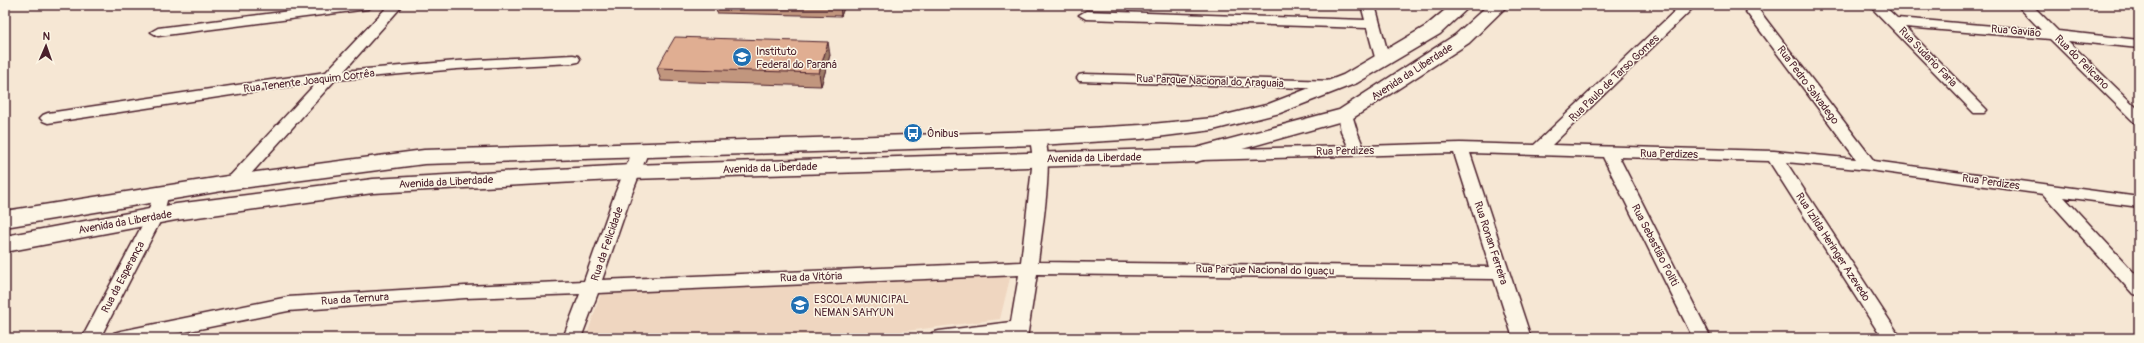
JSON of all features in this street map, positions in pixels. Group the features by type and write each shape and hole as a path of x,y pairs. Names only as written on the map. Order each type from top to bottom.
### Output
{"street":[{"path":"158,32 368,5"},
{"path":"234,182 396,5"},
{"path":"1368,5 1383,61"},
{"name":"Avenida da Liberdade","path":"5,219 234,182 424,157 1038,138 1141,132 1212,124 1273,109 1336,85 1383,61 1433,30 1462,5"},
{"name":"Avenida da Liberdade","path":"5,244 155,216 373,186 631,172 1196,155 1346,114 1462,40 1499,5"},
{"name":"Rua Paulo de Tarso Gomes","path":"1538,150 1689,5"},
{"name":"Rua Pedro Salvadego","path":"1748,5 1869,165"},
{"name":"Rua Sudario Faria","path":"1876,5 1979,110"},
{"name":"Rua do Pelicano","path":"2024,5 2138,118"},
{"path":"1086,15 1372,24"},
{"name":"Rua Gavião","path":"1893,22 2054,35 2139,44"},
{"name":"Rua Tenente Joaquim Corrêa","path":"48,118 331,76 457,64 573,59"},
{"name":"Rua Parque Nacional do Araguaia","path":"1084,78 1336,85"},
{"path":"1346,114 1349,131 1358,151"},
{"path":"939,338 1018,333 1029,268 1041,159 1038,138"},
{"name":"Rua Perdizes","path":"1196,155 1460,148 1609,153 1774,156 1869,165 2139,202"},
{"name":"Rua Ronan Ferreira","path":"1460,148 1522,338"},
{"name":"Rua da Felicidade","path":"572,338 593,286 631,172 641,150"},
{"name":"Rua Sebastião Politi","path":"1609,153 1702,338"},
{"name":"Rua Izilda Heringer Azevedo","path":"1774,156 1892,338"},
{"path":"2048,190 2139,288"},
{"name":"Rua da Esperança","path":"91,338 155,216 161,193"},
{"name":"Rua Parque Nacional do Iguaçu","path":"1029,268 1500,273"},
{"name":"Rua da Vitória","path":"593,286 1029,268"},
{"name":"Rua da Ternura","path":"121,338 288,304 465,292 593,286"}],"shaded area":[{"name":"ESCOLA MUNICIPAL NEMAN SAHYUN","path":"1011,274 1000,319 852,338 586,338 602,290"}],"building":[{"path":"675,37 828,42 819,73 657,68"}],"place":[{"name":"Instituto Federal do Paraná","path":"742,57"},
{"name":"Ônibus","path":"913,133"},
{"name":"ESCOLA MUNICIPAL NEMAN SAHYUN","path":"800,305"}]}
